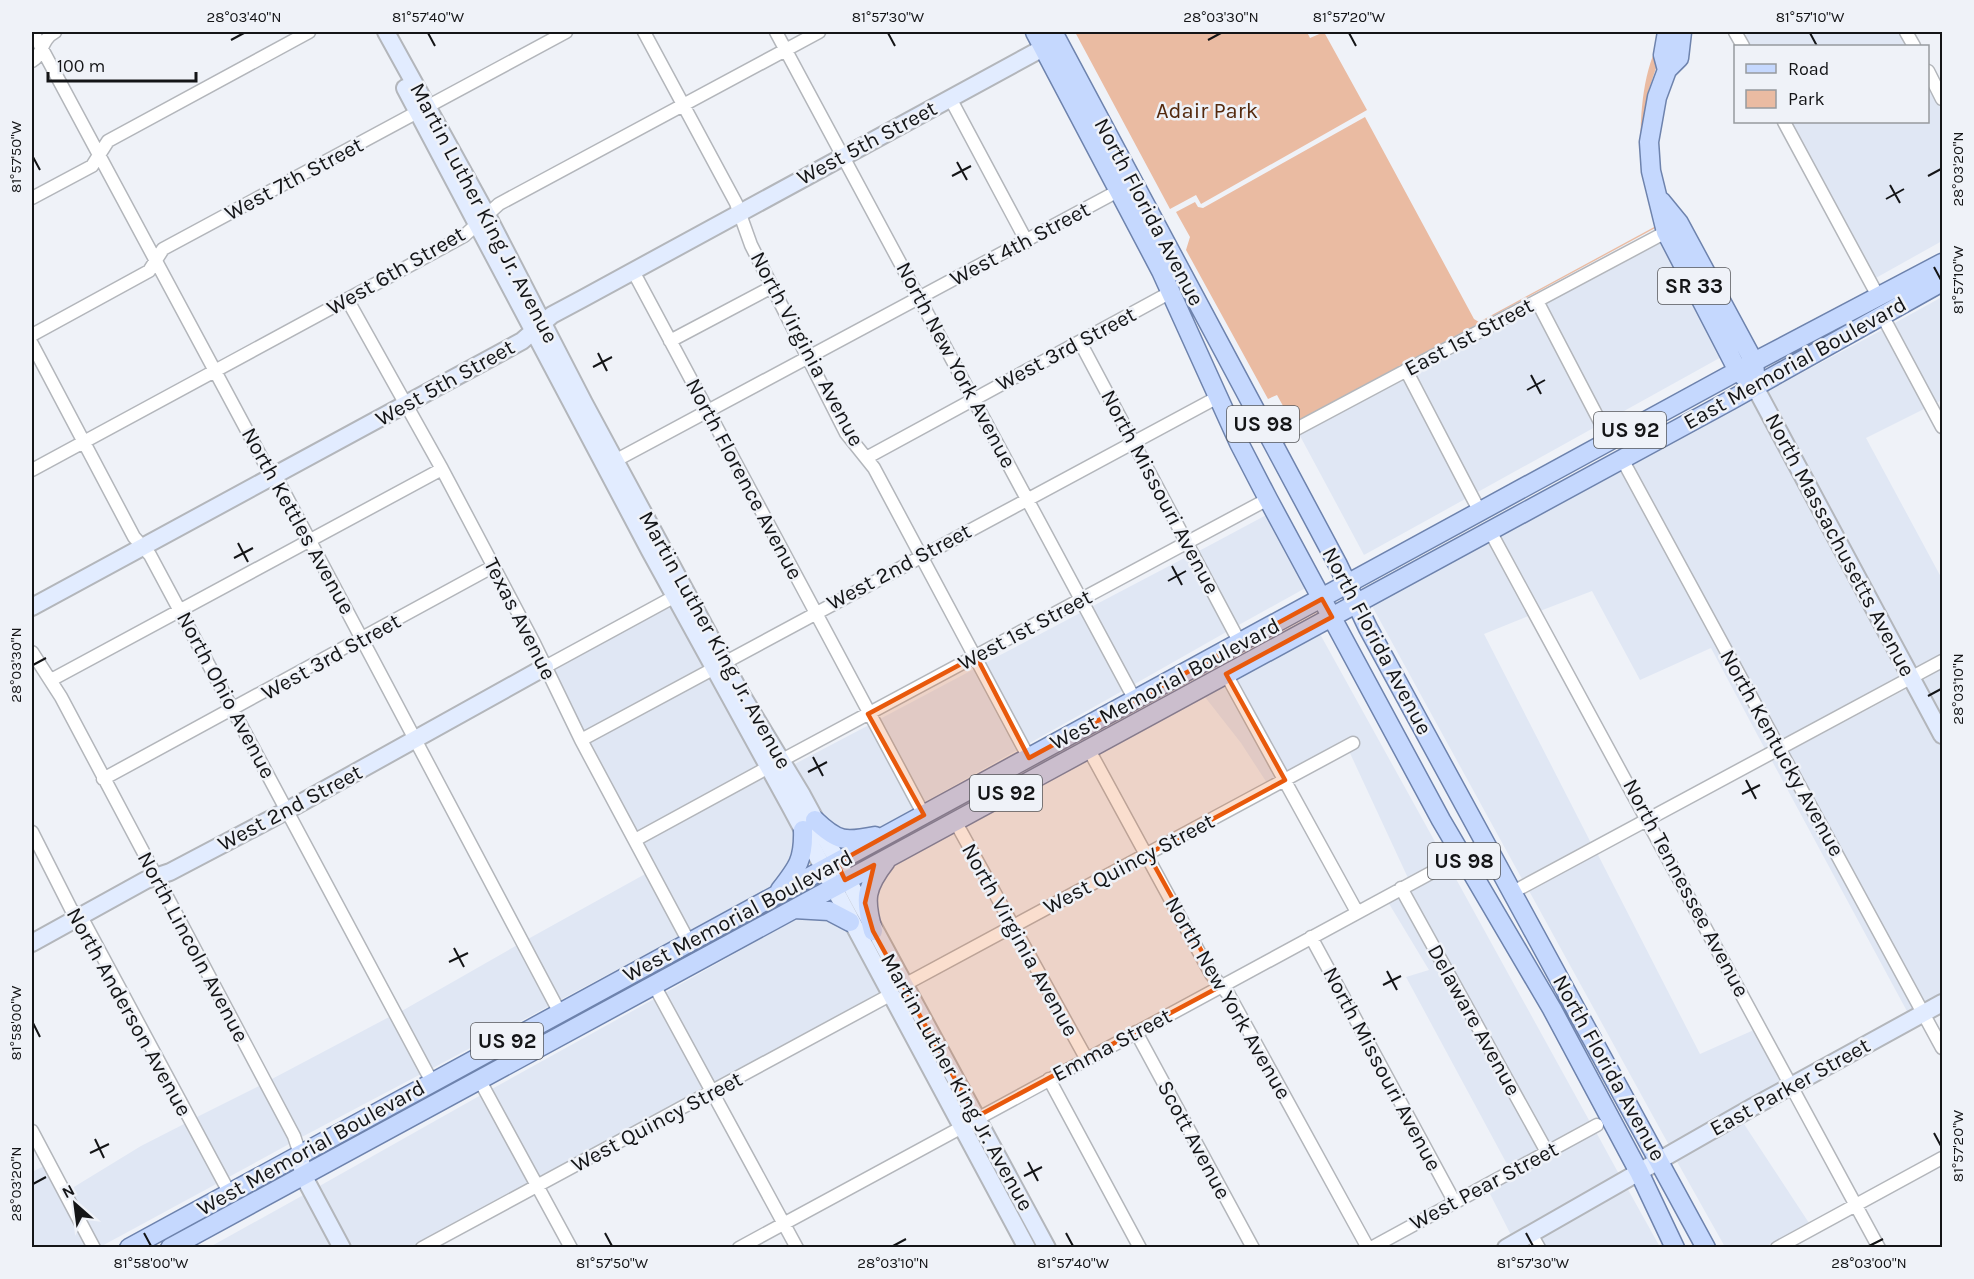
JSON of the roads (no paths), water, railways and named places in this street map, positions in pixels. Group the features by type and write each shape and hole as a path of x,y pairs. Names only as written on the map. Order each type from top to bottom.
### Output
{"main road":[{"name":"North Florida Avenue","path":"1035,32 1171,292 1218,397 1268,498 1461,856 1537,982 1639,1172 1675,1248"},
{"name":"North Florida Avenue","path":"1053,32 1356,603 1706,1248"},
{"name":"SR 33","path":"1667,32 1663,55 1667,70"},
{"name":"SR 33","path":"1682,32 1679,58 1667,70 1658,98 1649,142 1651,171 1666,232 1738,371 1755,387"},
{"path":"1043,48 1074,72"},
{"name":"SR 33","path":"1658,198 1679,223 1754,362 1755,387"},
{"name":"East Memorial Boulevard","path":"1332,617 1755,387 1942,263"},
{"name":"East Memorial Boulevard","path":"1347,585 1754,362 1880,306 1942,282"},
{"path":"1171,292 1185,299 1196,313 1270,453 1288,472"},
{"name":"West Memorial Boulevard","path":"129,1248 1347,585"},
{"name":"West Memorial Boulevard","path":"171,1248 478,1079 1332,617"},
{"path":"776,895 800,862 809,825 845,841 889,834"},
{"path":"873,931 865,903 875,875 890,856"},
{"path":"792,909 829,911 850,922"},
{"path":"538,1047 559,1025 560,1013"}],"street":[{"name":"North Kettles Avenue","path":"33,32 266,466 275,475 560,1013"},
{"path":"32,61 38,58 46,37 56,32"},
{"path":"32,198 92,166 98,153 108,141 309,32"},
{"name":"Martin Luther King Jr. Avenue","path":"374,32 422,108"},
{"name":"Martin Luther King Jr. Avenue","path":"386,32 422,108 610,463 719,664 741,694 774,764 831,866 839,883 850,922 897,990 976,1117 1047,1248"},
{"name":"West 7th Street","path":"32,335 148,272 163,249 566,32"},
{"name":"North Virginia Avenue","path":"644,32 739,212 772,287 846,433 866,458 922,556 1029,758"},
{"name":"North New York Avenue","path":"777,32 1135,700"},
{"name":"West 6th Street","path":"32,470 464,236 499,204 819,32"},
{"name":"West 5th Street","path":"32,607 405,405 538,328 552,315 1043,48"},
{"path":"1929,73 1941,94"},
{"path":"950,98 1027,242"},
{"path":"1785,123 1942,427"},
{"name":"West 4th Street","path":"610,463 1119,191"},
{"name":"East 1st Street","path":"1272,442 1666,232"},
{"name":"North Florence Avenue","path":"633,271 924,815"},
{"path":"670,341 772,287"},
{"name":"West 3rd Street","path":"866,458 1171,292"},
{"name":"Texas Avenue","path":"347,300 494,566 581,740 689,942"},
{"path":"1537,301 1610,441"},
{"name":"North Missouri Avenue","path":"1080,342 1240,643"},
{"name":"North Ohio Avenue","path":"32,344 83,442 142,547 150,555 234,709 432,1082"},
{"path":"1406,370 1480,512"},
{"name":"North Massachusetts Avenue","path":"1755,387 1942,735"},
{"name":"West 2nd Street","path":"581,740 1218,397"},
{"name":"North Kentucky Avenue","path":"1622,459 1942,1048"},
{"path":"51,680 442,469"},
{"name":"West 1st Street","path":"635,840 1268,498"},
{"name":"North Tennessee Avenue","path":"1490,531 1649,820 1879,1248"},
{"name":"West 3rd Street","path":"103,779 363,640 494,566"},
{"path":"545,667 680,593"},
{"name":"North Lincoln Avenue","path":"32,652 51,680 294,1136 303,1175 342,1248"},
{"path":"1513,892 1942,662"},
{"name":"West 2nd Street","path":"32,943 288,810 545,667"},
{"path":"1226,674 1357,912"},
{"name":"West Quincy Street","path":"422,1248 1353,743"},
{"name":"North New York Avenue","path":"1088,748 1148,854 1211,974 1229,995 1370,1248"},
{"name":"North Virginia Avenue","path":"955,821 1086,1058"},
{"name":"North Anderson Avenue","path":"32,832 70,909 80,917 229,1192"},
{"name":"Emma Street","path":"739,1248 976,1117 1486,843"},
{"name":"Martin Luther King Jr. Avenue","path":"839,883 873,931 897,990 961,1126 1027,1248"},
{"name":"Delaware Avenue","path":"1401,888 1547,1152"},
{"name":"North Missouri Avenue","path":"1311,937 1454,1202"},
{"path":"654,985 797,1248"},
{"name":"East Parker Street","path":"1506,1248 1535,1241 1659,1160 1942,1003"},
{"name":"Scott Avenue","path":"1136,1032 1253,1248"},
{"path":"478,1079 571,1248"},
{"path":"1049,1079 1140,1248"},
{"name":"West Pear Street","path":"1370,1248 1597,1125"},
{"path":"32,1131 94,1248"},
{"path":"1777,1248 1942,1158"}],"park label":[{"name":"Adair Park","path":"1207,111"}]}
